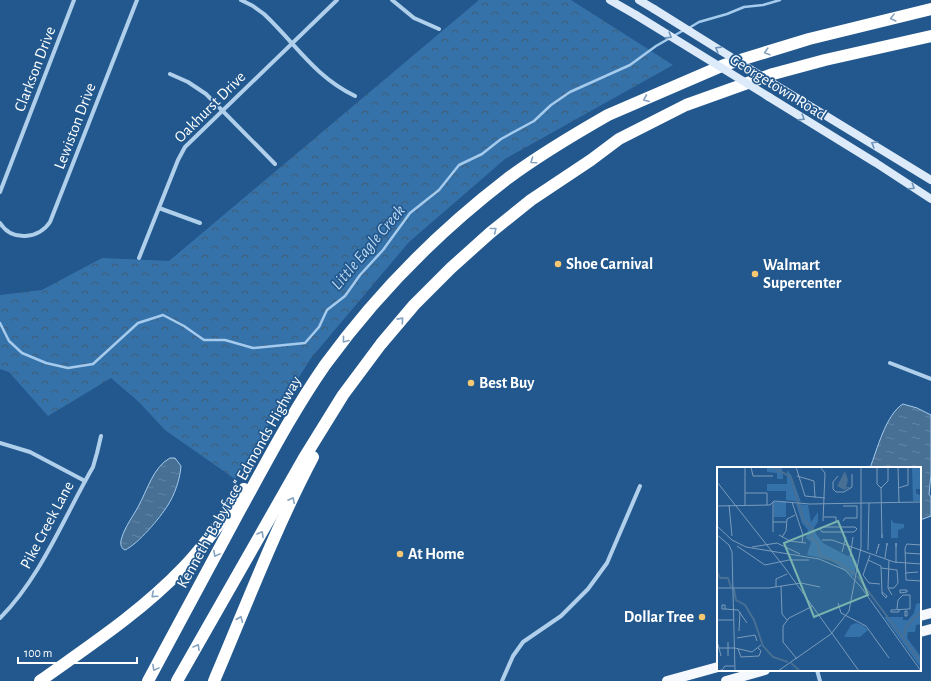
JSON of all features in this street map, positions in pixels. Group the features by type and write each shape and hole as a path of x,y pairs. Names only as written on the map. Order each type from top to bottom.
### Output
{"highway":[{"name":"Kenneth \"Babyface\" Edmonds Highway","path":"148,681 289,421 314,382 337,349 402,273 430,245 475,205 511,177 566,140 608,115 724,65 809,39 931,9"},
{"path":"178,681 321,428 355,377 387,337 429,290 466,253 531,200 619,140 686,105 773,74 825,60 931,36"},
{"path":"214,681 276,535 311,462 348,396 387,337"},
{"path":"40,681 132,614 160,590 183,567 205,543 229,511 289,421"}],"main road":[{"name":"Georgetown Road","path":"610,0 876,163 931,199"},
{"name":"Georgetown Road","path":"639,0 931,180"},
{"path":"921,616 931,613"},
{"path":"921,632 931,629"},
{"path":"667,681 717,667"},
{"path":"726,681 761,671"}],"street":[{"name":"Clarkson Drive","path":"0,192 74,0"},
{"name":"Lewiston Drive","path":"0,224 5,230 23,236 35,235 43,230 50,222 137,0"},
{"path":"241,0 264,14 291,44 327,79 355,96"},
{"name":"Oakhurst Drive","path":"139,258 180,154 222,110 337,0"},
{"path":"392,0 414,18 439,29"},
{"path":"170,74 199,88 275,164"},
{"path":"159,208 200,223"},
{"path":"890,363 931,379"},
{"name":"Pike Creek Lane","path":"0,618 15,602 30,581 95,461 101,436"},
{"path":"0,443 30,452 85,481"},
{"path":"502,681 513,656 523,642 561,616 588,590 607,563 640,486"},
{"path":"817,671 820,681"}],"green space":[{"path":"479,0 571,0 673,65 505,159 409,242 311,358 235,479 165,430 139,402 111,378 48,416 9,372 0,369 0,295 42,290 102,258 169,261"}],"water":[{"path":"903,404 917,408 931,415 931,475 929,494 931,497 931,516 921,520 921,467 870,467 887,424 897,409"},
{"path":"170,458 175,458 181,466 173,496 168,505 148,530 125,550 121,546 121,539 125,529 155,473 164,462"}],"waterway":[{"name":"Little Eagle Creek","path":"689,28 699,22 727,14 744,7 763,5 780,0"},
{"name":"Little Eagle Creek","path":"0,323 9,341 22,353 46,363 68,368 93,364 138,323 163,315 184,326 204,340 225,340 253,348 305,343 319,327 327,310 345,296 360,275 383,250 410,213 439,190 459,165 482,154 501,139 534,121 551,105 570,92 630,65 656,46 684,30"}],"place":[{"name":"Shoe Carnival","path":"558,264"},
{"name":"Walmart Supercenter","path":"755,274"},
{"name":"Best Buy","path":"471,383"},
{"name":"At Home","path":"400,554"},
{"name":"Dollar Tree","path":"702,617"}]}
